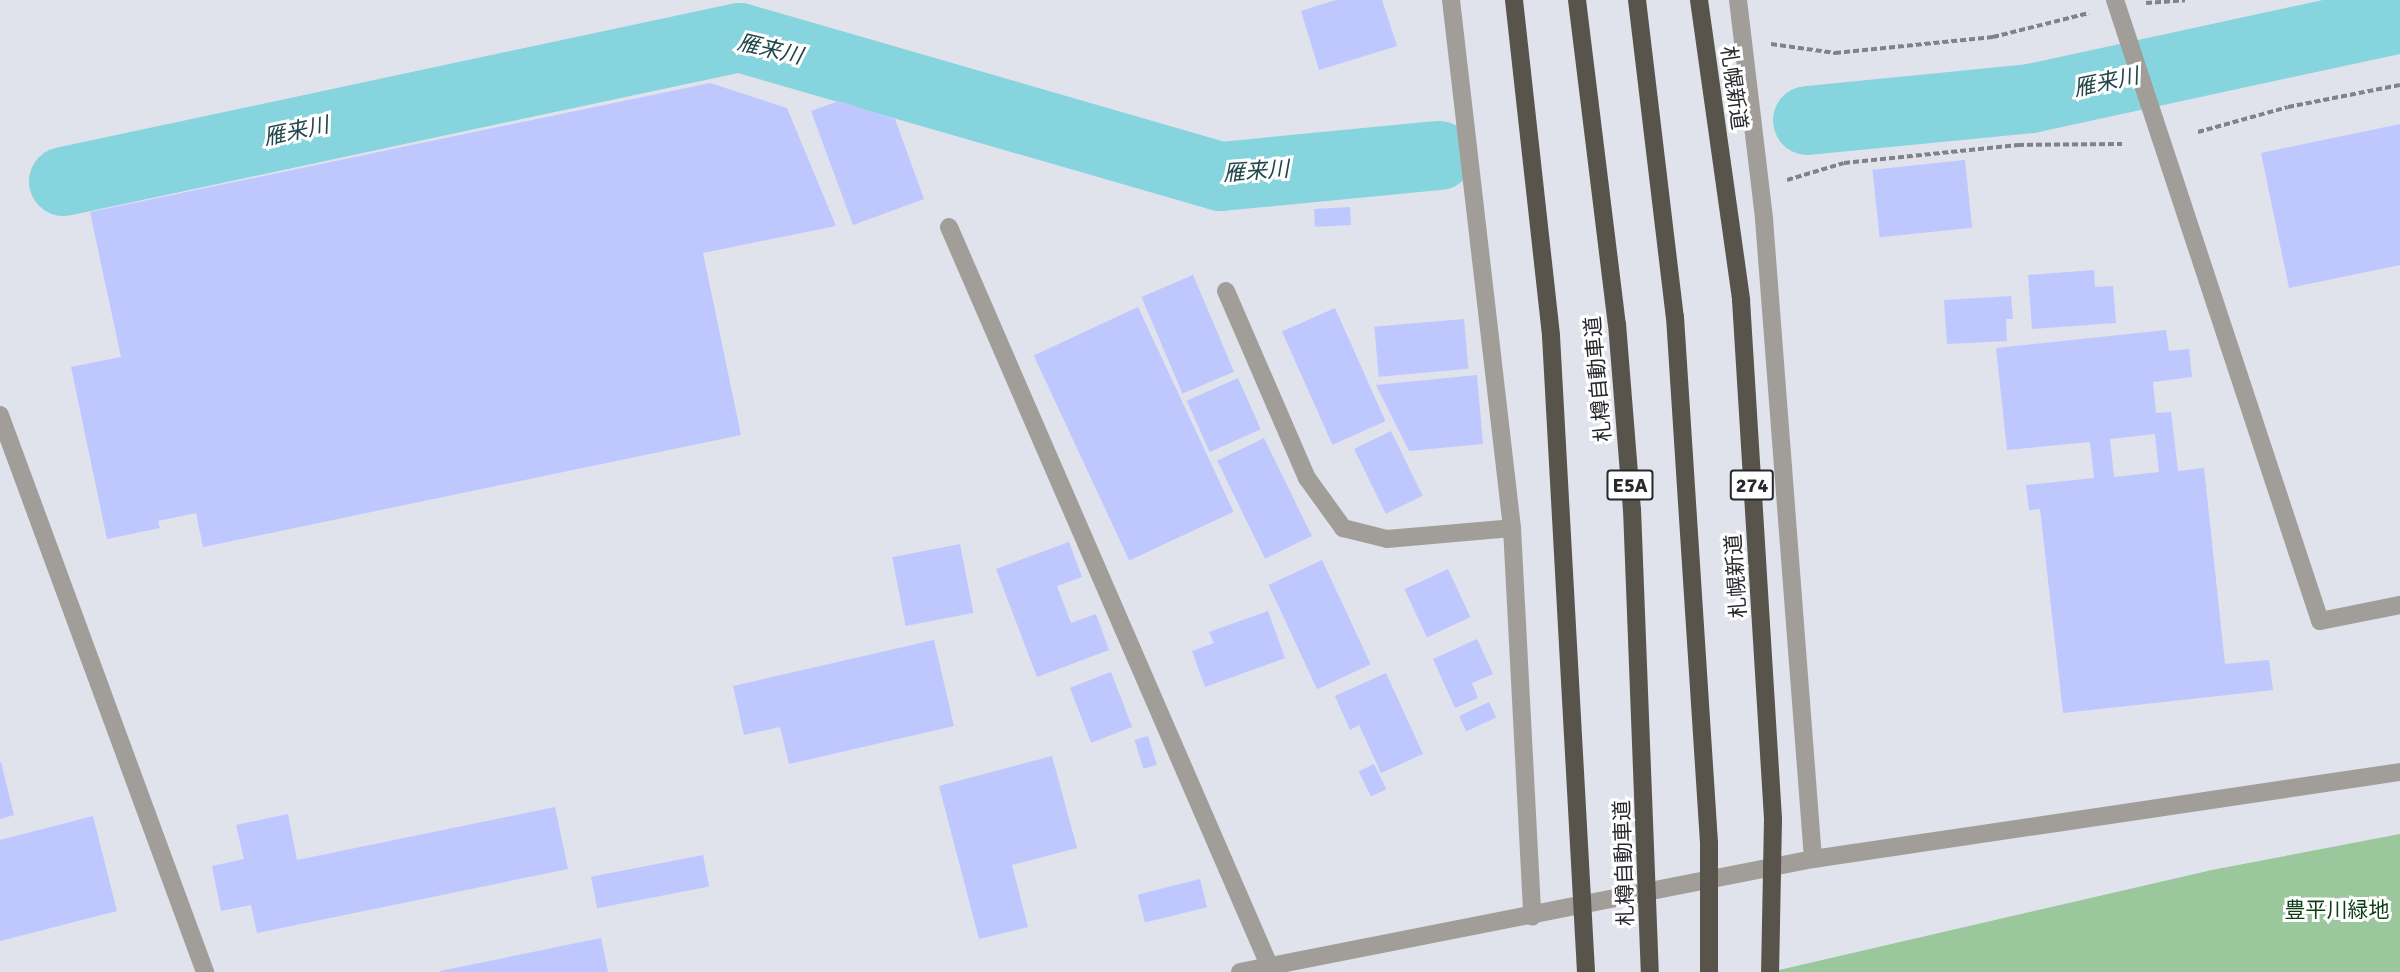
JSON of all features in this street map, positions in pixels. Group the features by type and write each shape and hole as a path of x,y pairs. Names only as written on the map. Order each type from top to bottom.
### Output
{"highway":[{"path":"1514,0 1551,336 1586,972"},
{"name":"札樽自動車道","path":"1577,0 1617,324 1632,509 1650,972"},
{"name":"E5A","path":"1637,0 1675,317 1709,843 1709,972"},
{"name":"札幌新道","path":"1699,0 1741,300 1773,819 1770,972"}],"street":[{"path":"1451,0 1512,528 1532,916"},
{"path":"1738,0 1760,183 1798,621 1813,859"},
{"path":"2115,0 2320,621 2400,605"},
{"path":"949,227 1269,965"},
{"path":"1226,291 1307,478 1342,528 1387,539 1512,528"},
{"path":"0,415 205,972"},
{"path":"1240,972 1813,859 2400,772"}],"path":[{"path":"2145,3 2185,0"},
{"path":"1743,41 1835,53 1993,37 2093,12"},
{"path":"2198,132 2288,107 2400,85"},
{"path":"1760,183 1800,178 1844,163 2018,145 2122,144"}],"green space":[{"name":"豊平川緑地","path":"2400,834 2400,972 1770,972 2212,870"}],"building":[{"path":"1336,0 1382,0 1397,46 1319,70 1301,11"},
{"path":"710,83 787,108 836,226 703,253 741,435 203,547 196,513 158,521 160,528 107,539 71,367 121,357 90,212"},
{"path":"839,101 895,119 924,199 853,225 811,111"},
{"path":"2400,124 2400,265 2289,288 2261,153"},
{"path":"1965,160 1972,228 1880,237 1873,170"},
{"path":"1350,207 1351,225 1315,227 1314,209"},
{"path":"2094,270 2095,287 2113,286 2116,323 2032,329 2028,275"},
{"path":"1193,275 1234,372 1182,394 1141,297"},
{"path":"2011,296 2013,319 2006,319 2007,341 1947,344 1944,300"},
{"path":"1138,307 1234,512 1129,560 1034,356"},
{"path":"1335,308 1385,421 1332,445 1282,332"},
{"path":"1464,319 1468,369 1379,377 1374,327"},
{"path":"2166,330 2169,351 2189,349 2192,377 2153,382 2156,413 2171,412 2178,471 2204,468 2225,664 2269,660 2273,690 2063,713 2040,509 2029,510 2026,485 2094,478 2090,442 2007,450 1996,348","holes":["2155,434 2159,472 2114,477 2110,439"]},
{"path":"1477,375 1483,444 1409,451 1376,385"},
{"path":"1238,378 1261,429 1210,452 1187,401"},
{"path":"1391,431 1423,496 1386,514 1354,449"},
{"path":"1264,438 1312,536 1265,559 1217,461"},
{"path":"1069,542 1082,577 1057,586 1071,623 1096,614 1109,650 1037,677 996,569"},
{"path":"960,544 973,613 906,626 892,557"},
{"path":"1322,560 1371,664 1317,689 1269,585"},
{"path":"1448,569 1470,617 1427,637 1404,589"},
{"path":"1268,611 1285,658 1205,687 1192,651 1214,643 1209,632"},
{"path":"1477,639 1493,674 1472,683 1478,698 1455,708 1433,659"},
{"path":"934,640 954,726 789,764 780,727 744,735 733,686"},
{"path":"1111,672 1132,727 1091,743 1070,688"},
{"path":"1386,673 1423,754 1381,773 1359,725 1350,730 1335,696"},
{"path":"1489,702 1496,717 1466,731 1459,716"},
{"path":"1148,736 1157,765 1143,769 1135,740"},
{"path":"1052,756 1077,848 1012,865 1028,927 979,939 939,786"},
{"path":"0,763 14,815 0,819"},
{"path":"1374,764 1386,789 1371,797 1359,771"},
{"path":"555,807 568,869 257,933 251,905 221,911 212,866 244,859 236,825 288,814 297,860"},
{"path":"93,816 117,911 0,941 0,840"},
{"path":"703,855 709,886 597,908 591,877"},
{"path":"1200,879 1207,907 1145,923 1138,894"},
{"path":"601,938 608,972 440,971"}],"waterway":[{"name":"雁来川","path":"1807,120 2030,98 2400,18"},
{"name":"雁来川","path":"63,181 739,37 1220,176 1439,155"}]}
